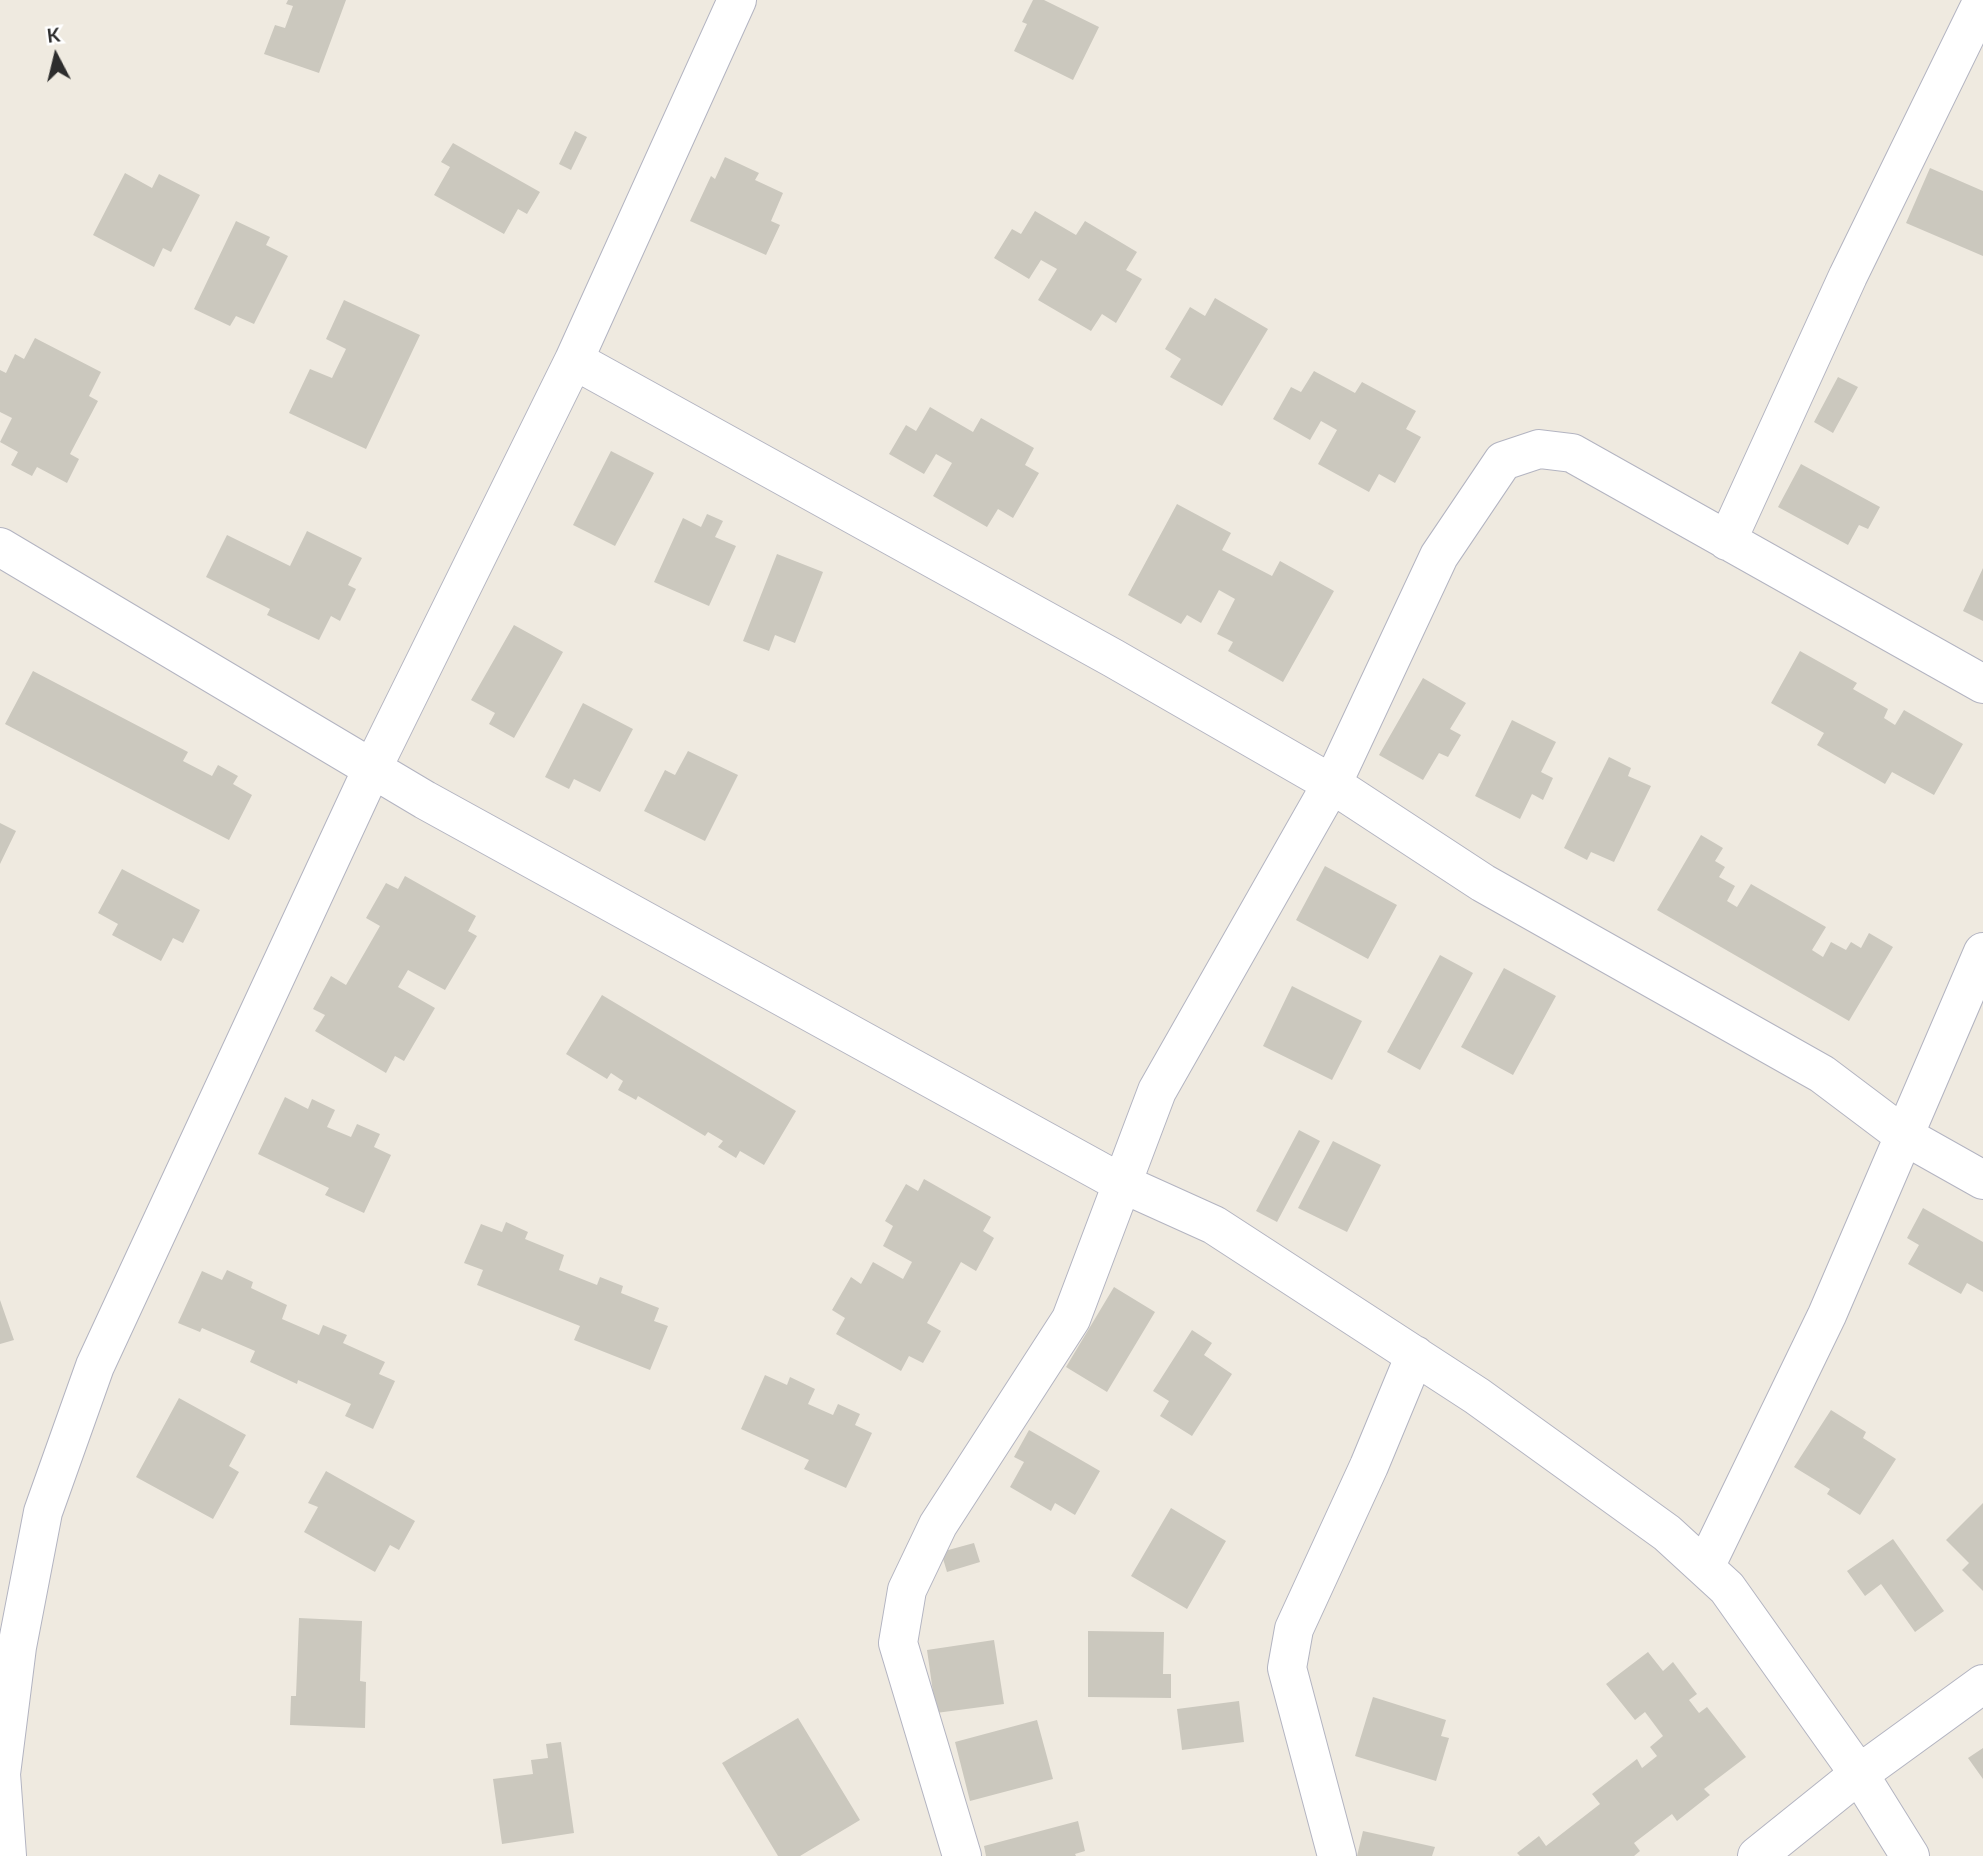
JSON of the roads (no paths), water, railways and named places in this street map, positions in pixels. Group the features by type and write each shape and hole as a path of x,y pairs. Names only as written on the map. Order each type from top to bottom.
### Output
{"street":[{"path":"7,1856 1,1774 17,1647 43,1512 95,1366 372,769 574,360 737,0"},
{"path":"1727,541 1848,276 1983,0"},
{"path":"574,360 1332,783 1483,883 1822,1074 1903,1135 1983,1180"},
{"path":"962,1856 898,1643 907,1590 938,1525 1071,1319 1157,1091 1332,783 1439,556 1503,461 1539,449 1572,453 1983,684"},
{"path":"0,547 438,807 1121,1183 1214,1225 1478,1396 1667,1532 1727,1588 1859,1774 1910,1856"},
{"path":"1705,1567 1827,1315 1983,952"},
{"path":"1337,1856 1287,1668 1294,1629 1369,1466 1415,1355"},
{"path":"1757,1856 1859,1774 1983,1684"}]}
